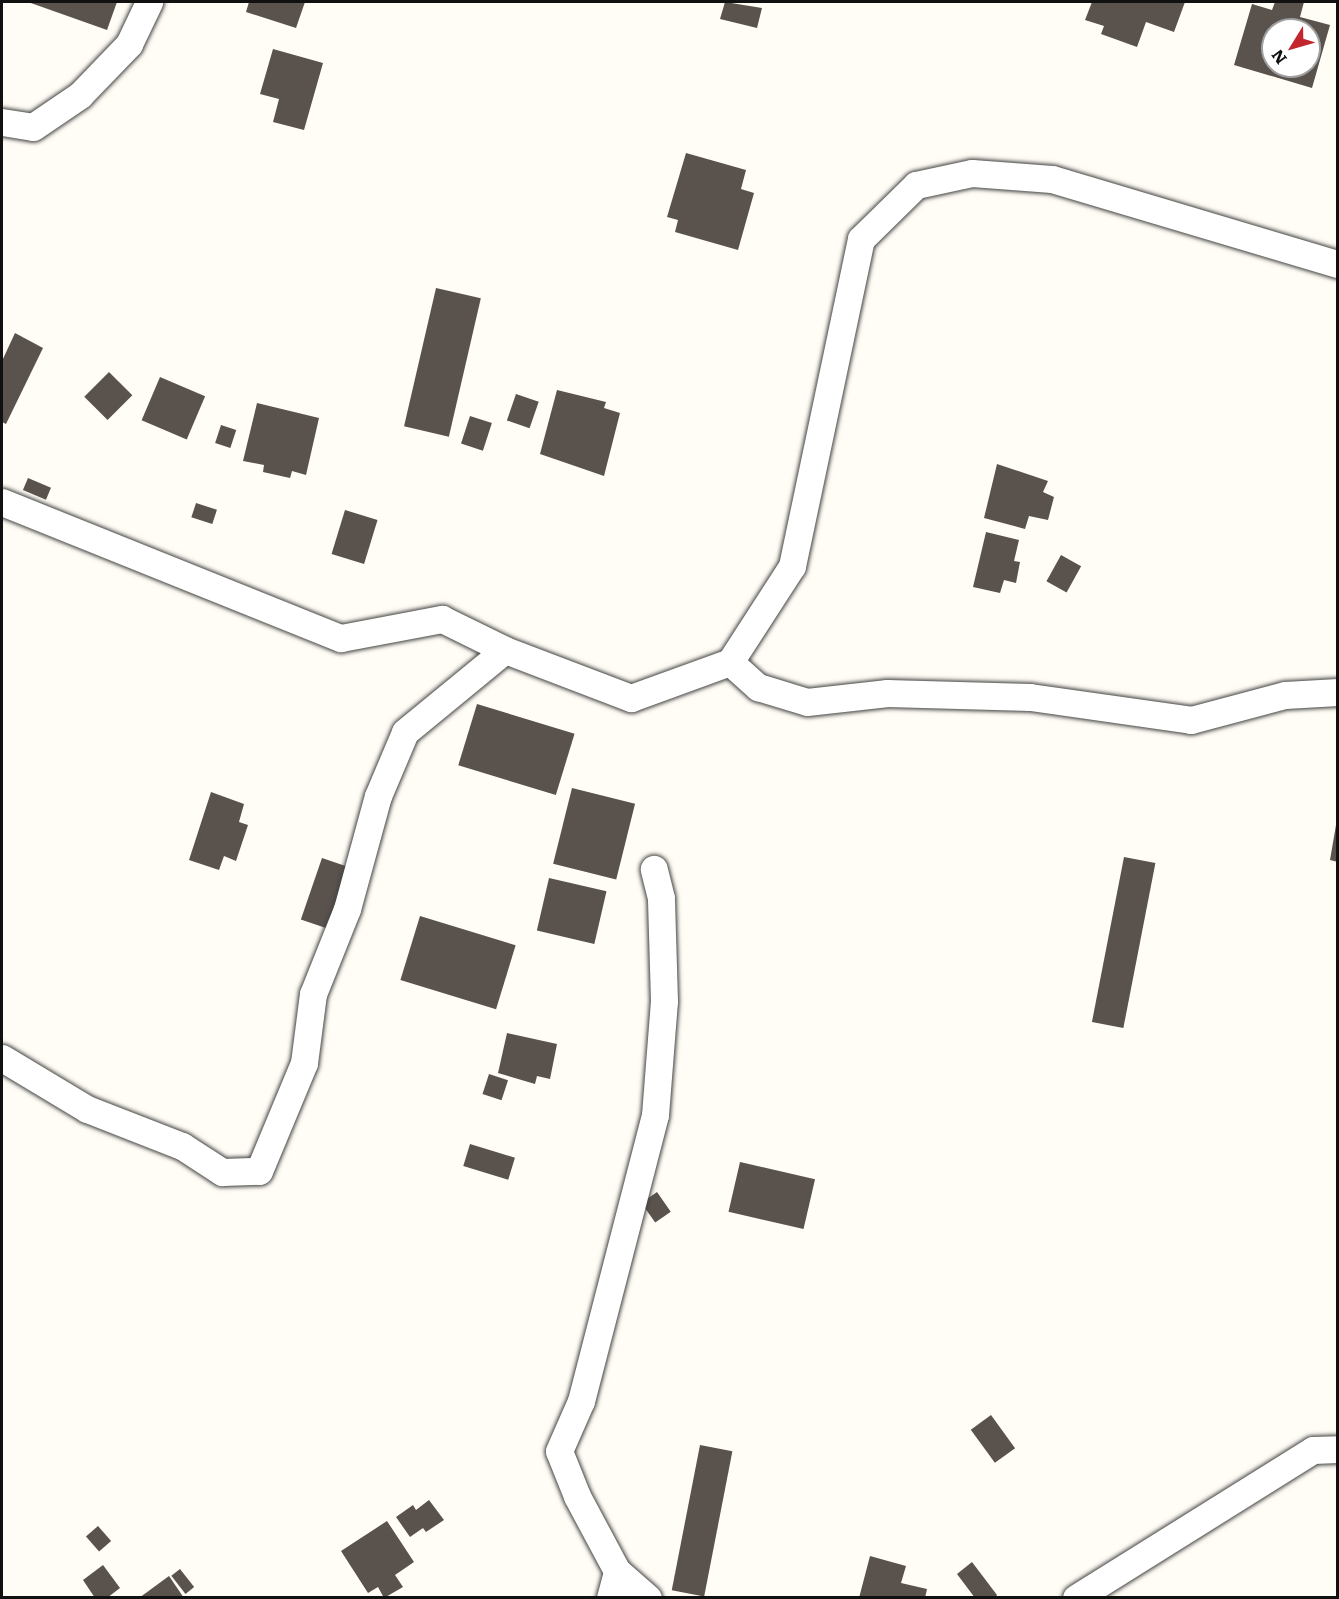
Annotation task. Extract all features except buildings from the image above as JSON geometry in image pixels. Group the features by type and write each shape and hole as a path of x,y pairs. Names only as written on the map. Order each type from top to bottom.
{"street":[{"path":"2,122 33,127 80,95 129,44 149,2"},
{"path":"2,502 341,638 442,619 505,650 631,698 730,662 792,566 861,239 916,185 972,173 1052,179 1338,264"},
{"path":"2,1058 87,1109 182,1146 222,1172 259,1171 304,1063 313,994 347,909 378,796 405,732 505,650"},
{"path":"730,662 758,687 807,702 887,693 1030,697 1191,720 1285,695 1338,692"},
{"path":"648,1598 618,1571 592,1528 559,1451 581,1401 655,1115 664,1001 662,898 654,869"},
{"path":"1076,1598 1313,1450 1338,1449"},
{"path":"610,1598 618,1571"}]}
